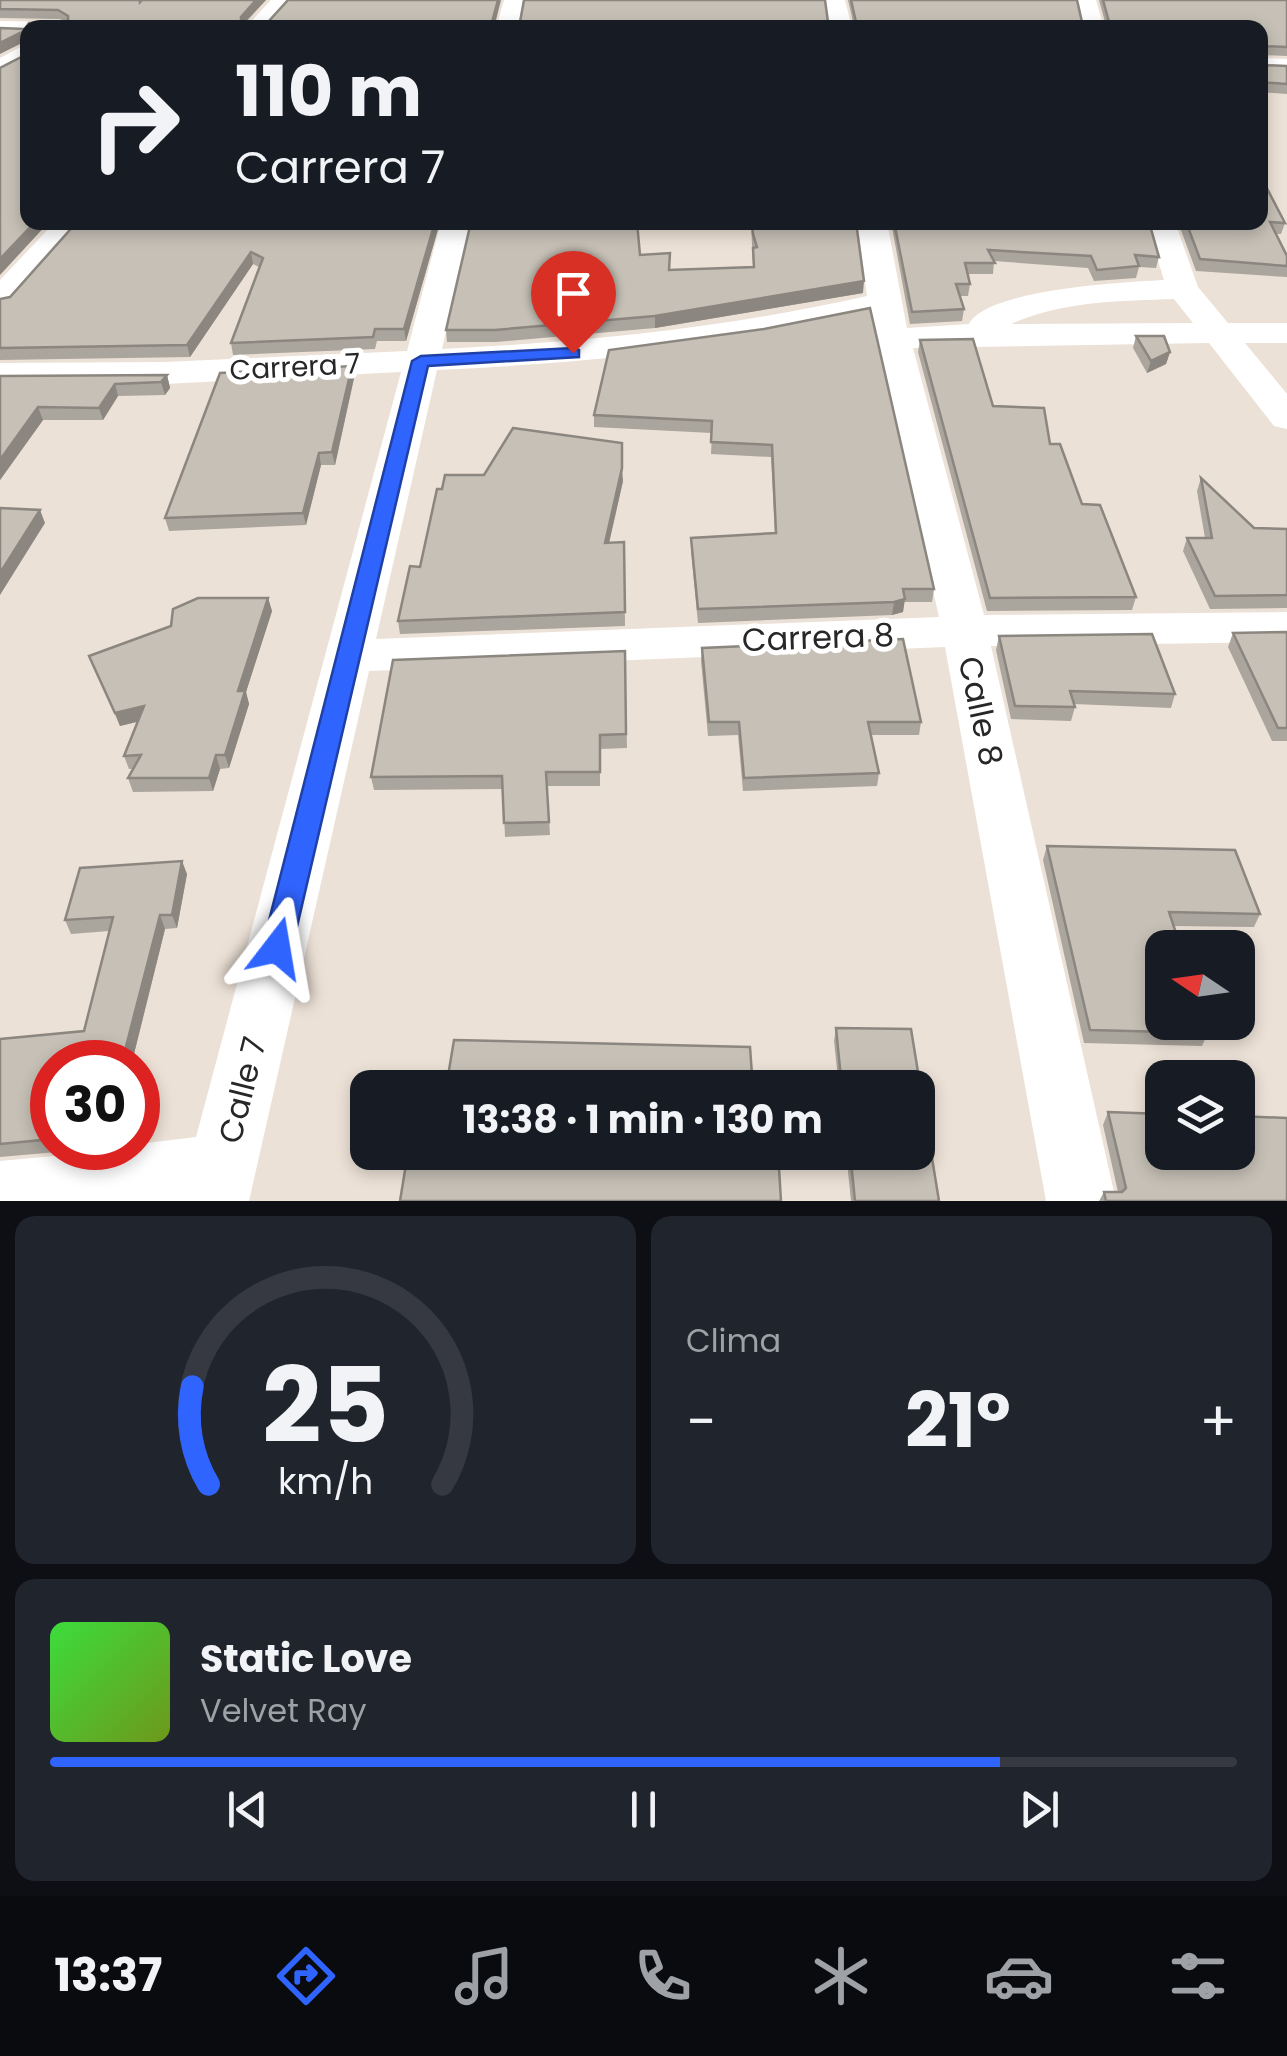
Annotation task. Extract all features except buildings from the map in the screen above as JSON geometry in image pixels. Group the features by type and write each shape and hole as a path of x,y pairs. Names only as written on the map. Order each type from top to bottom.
{"street":[{"path":"263,20 282,0"},
{"path":"0,299 65,230"},
{"name":"Calle 7","path":"218,1184 454,230"},
{"name":"Calle 8","path":"873,230 890,320 965,631 1081,1201"},
{"path":"1163,230 1183,289 1287,418"},
{"name":"Carrera 7","path":"964,334 1013,309 1070,294 1183,289"},
{"name":"Carrera 7","path":"0,374 165,373 573,353 890,320 964,334 1287,333"},
{"name":"Carrera 8","path":"350,656 965,631 1287,627"},
{"path":"0,1196 218,1184"}],"route":[{"path":"277,948 421,361 573,353"}]}
